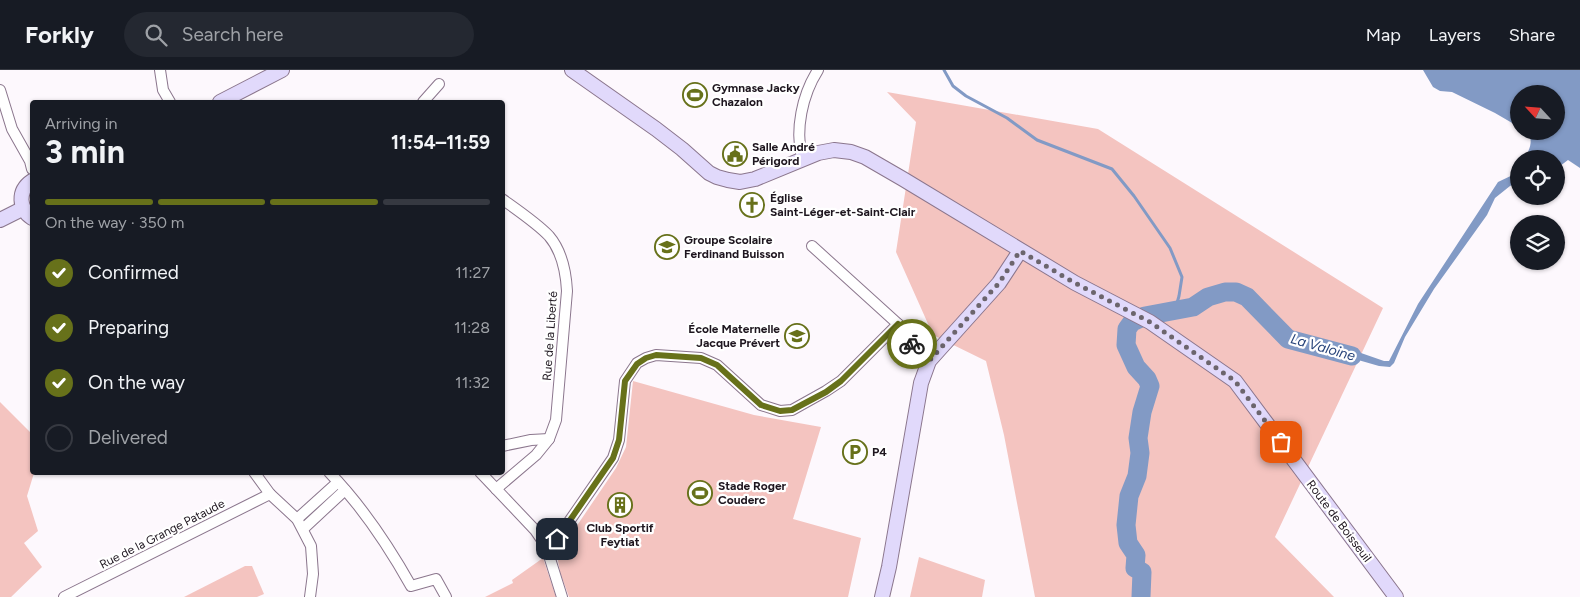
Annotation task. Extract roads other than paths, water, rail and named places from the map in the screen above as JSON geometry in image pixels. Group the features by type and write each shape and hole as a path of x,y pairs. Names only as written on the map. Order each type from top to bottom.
{"main road":[{"path":"224,100 282,70"},
{"name":"Route de Boisseuil","path":"572,70 660,132 709,173 740,182 755,179 818,153 834,150 851,152 865,157 1075,283 1150,322 1235,381 1396,597"},
{"path":"0,220 27,214 22,194 24,188 30,183"},
{"path":"882,597 889,567 921,383 929,361 999,283 1020,251"}],"street":[{"path":"160,70 163,90 169,100"},
{"path":"802,158 799,139 805,97 818,70"},
{"path":"428,100 439,84"},
{"path":"0,90 12,129 30,161"},
{"name":"Rue de la Liberté","path":"505,200 549,236 563,264 566,277 556,420 549,439"},
{"path":"812,246 898,324 917,352 929,361"},
{"path":"546,546 551,545 557,539 613,458 619,440 625,381 632,369 642,361 656,355 701,358 717,365 761,405 780,411 792,410 826,392 841,381 898,324"},
{"path":"505,445 531,440 549,439"},
{"path":"496,489 536,455 549,439"},
{"path":"256,475 270,494 297,519 311,546 313,574 310,597"},
{"path":"332,475 391,549 411,586 436,579 446,597"},
{"path":"483,475 535,530 546,546 562,597"},
{"path":"297,519 341,486"},
{"path":"303,528 341,486"},
{"name":"Rue de la Grange Pataude","path":"64,597 270,494"}],"water":[{"path":"1423,70 1580,70 1580,168 1568,160 1565,162 1565,150 1528,150 1531,140 1565,140 1565,85 1510,85 1510,122 1452,92 1440,91 1433,87"},
{"path":"1510,176 1510,186 1495,198 1487,215 1434,289 1405,337 1394,363 1390,367 1379,366 1320,349 1306,347 1294,349 1283,345 1273,330 1250,309 1240,296 1222,297 1199,303 1208,297 1225,292 1236,292 1247,297 1288,339 1334,351 1338,345 1389,361 1418,304 1498,182"},
{"path":"1199,303 1185,313 1159,318 1138,308 1153,314 1193,307"},
{"path":"1128,320 1132,322 1132,328 1127,329 1126,343 1128,351 1150,386 1142,412 1138,438 1140,453 1137,476 1129,496 1126,525 1127,540 1136,555 1142,572 1141,597 1136,597 1139,574 1135,568 1133,558 1123,542 1123,519 1127,495 1136,466 1133,441 1135,423 1133,413 1143,399 1147,389 1126,354 1121,340"}],"waterway":[{"path":"944,70 953,86 966,96 1007,118 1037,140 1112,169 1134,196 1170,248 1182,277 1175,310"},
{"name":"La Valoine","path":"1141,597 1142,572 1135,568 1136,555 1128,543 1126,525 1129,496 1137,476 1140,453 1138,438 1142,412 1150,386 1147,379 1136,367 1126,345 1127,329 1132,322 1145,316 1193,307 1208,297 1225,292 1236,292 1247,297 1288,339 1352,356"}],"place":[{"name":"Gymnase Jacky Chazalon","path":"695,95"},
{"name":"Salle André Périgord","path":"735,154"},
{"name":"Église Saint-Léger-et-Saint-Clair","path":"752,205"},
{"name":"Groupe Scolaire Ferdinand Buisson","path":"667,247"},
{"name":"École Maternelle Jacque Prévert","path":"797,336"},
{"name":"P4","path":"855,452"},
{"name":"Stade Roger Couderc","path":"700,493"},
{"name":"Club Sportif Feytiat","path":"620,505"}]}
